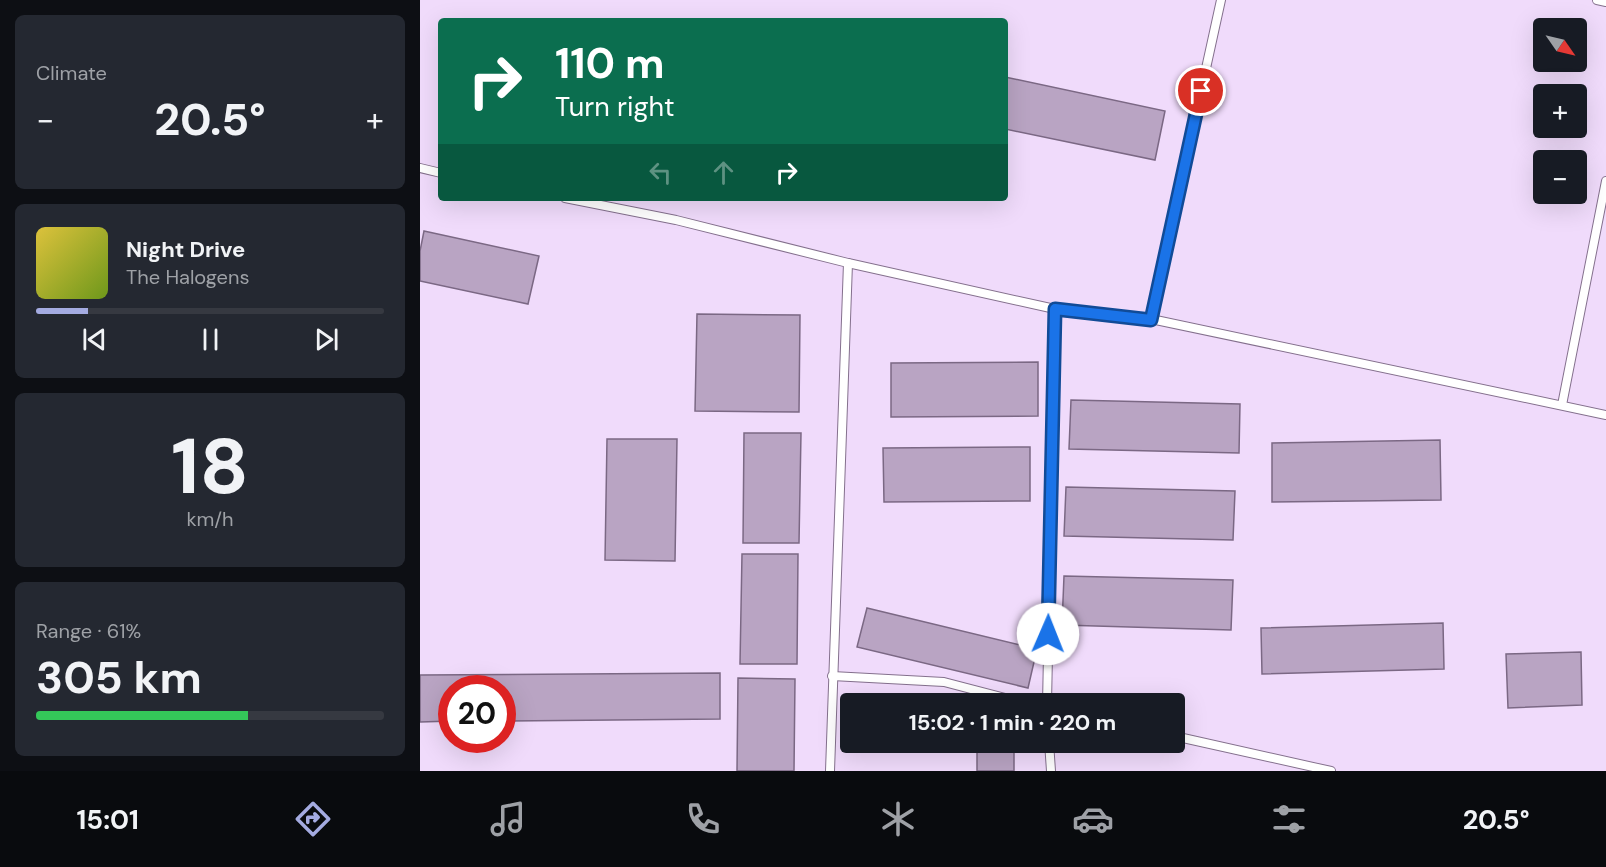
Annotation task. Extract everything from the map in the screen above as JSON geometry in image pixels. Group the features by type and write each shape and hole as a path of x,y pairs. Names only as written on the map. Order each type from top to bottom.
{"lane":[{"path":"1151,320 1221,0"},
{"path":"1597,0 1606,2"},
{"path":"420,168 438,172"},
{"path":"1563,405 1606,181"},
{"path":"580,201 676,220 848,263 1055,309 1151,320 1606,415"},
{"path":"830,771 848,263"},
{"path":"1047,693 1055,309"},
{"path":"832,676 944,682 986,693"},
{"path":"1185,738 1331,771"},
{"path":"1050,753 1051,771"}],"building":[{"path":"1008,78 1165,111 1155,160 1008,130"},
{"path":"424,231 539,256 528,304 420,281 420,251"},
{"path":"697,314 800,315 799,412 695,411"},
{"path":"1038,362 1038,416 891,417 891,363"},
{"path":"1071,400 1240,404 1239,453 1069,449"},
{"path":"744,433 801,433 799,543 743,543"},
{"path":"607,439 677,439 675,561 605,560"},
{"path":"1440,440 1441,500 1272,502 1272,443"},
{"path":"1030,447 1030,501 884,502 883,448"},
{"path":"1066,487 1235,491 1233,540 1064,536"},
{"path":"742,554 798,554 797,664 740,664"},
{"path":"1064,576 1233,580 1231,630 1062,625"},
{"path":"867,608 1037,649 1028,688 857,647"},
{"path":"1443,623 1444,669 1262,674 1261,628"},
{"path":"1581,652 1582,705 1508,708 1506,654"},
{"path":"720,673 720,719 516,721 516,675 438,675 438,721 420,722 420,675"},
{"path":"738,678 795,679 794,771 737,771"},
{"path":"977,753 1014,753 1014,771 977,771"}],"route":[{"path":"1048,634 1055,309 1151,320 1201,91"}]}
